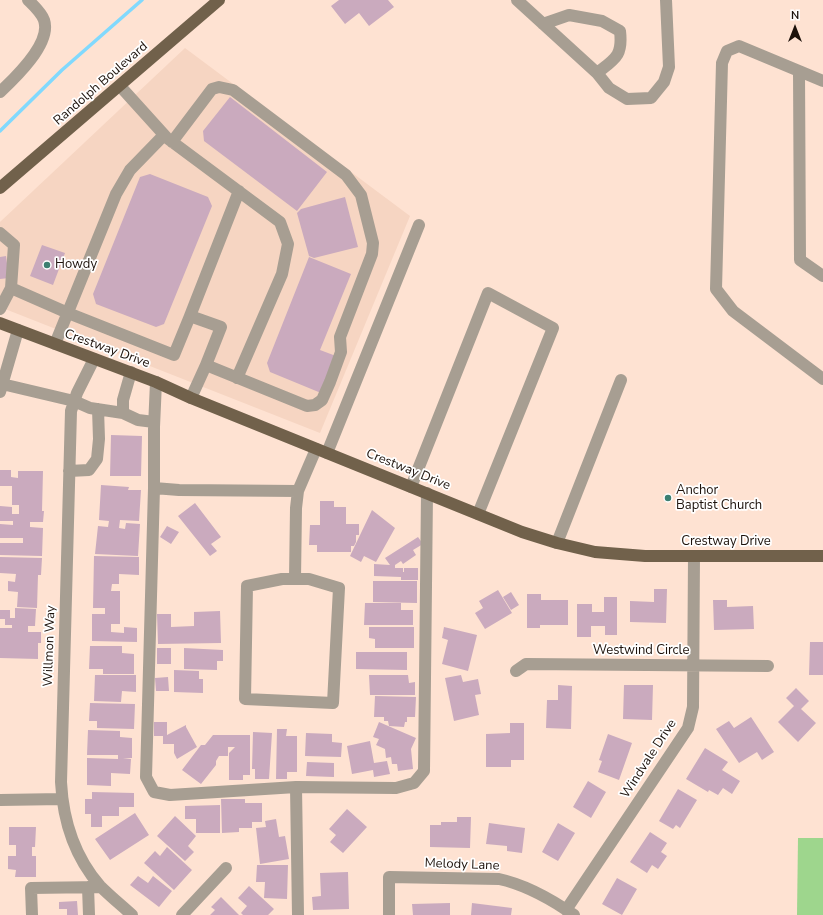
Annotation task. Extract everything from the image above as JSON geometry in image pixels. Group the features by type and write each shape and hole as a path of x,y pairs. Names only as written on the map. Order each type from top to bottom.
{"main road":[{"name":"Randolph Boulevard","path":"0,188 219,0"},
{"name":"Crestway Drive","path":"0,323 156,382 190,398 522,532 557,543 595,552 645,556 823,556"}],"street":[{"path":"0,92 13,81 30,61 45,29 44,20 39,10 28,0"},
{"path":"517,0 597,74 609,88 626,99 651,98 664,82 669,67 666,0"},
{"path":"543,24 569,15 602,21 620,31 621,42 617,58 597,74"},
{"path":"823,81 739,46 727,51 722,63 716,289 733,311 823,379"},
{"path":"799,71 800,260 823,276"},
{"path":"120,86 168,138 280,222 288,244 282,274 237,378"},
{"path":"55,344 116,194 130,170 168,138 212,90 219,87 233,90 346,175 361,195 373,243 372,254 340,337 341,352 322,400 315,405 307,406 206,365"},
{"path":"11,288 68,313 174,355 239,191"},
{"path":"295,579 296,508 298,491 322,451 419,226"},
{"path":"0,233 14,245 11,288 0,308"},
{"path":"411,486 488,293 553,328 478,514"},
{"path":"190,316 221,326 206,365 190,398"},
{"path":"18,330 1,388 74,401 90,408 123,414 138,420 154,422"},
{"name":"Willmon Way","path":"94,359 77,393 71,411 61,782 62,799 67,824 74,844 89,872 101,887 127,913"},
{"path":"123,414 123,400 131,372"},
{"path":"557,543 621,380"},
{"path":"156,382 146,777 154,792 170,795 296,787 396,788 414,783 424,771 427,493"},
{"path":"69,471 89,470 97,459 99,439 98,409"},
{"path":"154,488 179,490 298,491"},
{"name":"Windvale Drive","path":"570,912 688,728 693,707 694,556"},
{"path":"282,579 295,579 309,579 339,588 333,703 245,699 247,586 282,579"},
{"name":"Westwind Circle","path":"516,671 526,664 768,666"},
{"path":"296,787 298,915"},
{"path":"0,800 62,799"},
{"path":"182,915 226,868"},
{"name":"Melody Lane","path":"389,915 389,877 499,879 548,897 570,912"},
{"path":"88,887 89,915"},
{"path":"32,915 32,888 101,887"}],"shaded area":[{"path":"185,48 410,216 320,433 0,307 0,222"}],"green space":[{"path":"798,838 823,838 823,915 797,915"}],"building":[{"path":"339,0 388,0 394,7 369,26 359,13 345,24 331,6"},
{"path":"230,97 327,172 297,211 204,141 203,131"},
{"path":"150,174 208,197 212,206 164,324 156,327 96,304 93,294 140,177"},
{"path":"345,197 358,247 314,258 309,256 297,213 301,209"},
{"name":"Howdy","path":"42,245 65,253 53,285 30,276"},
{"path":"6,256 9,278 0,279 0,257"},
{"path":"309,257 351,274 320,350 336,356 321,393 270,372 267,363"},
{"path":"111,435 142,436 141,476 110,476"},
{"path":"0,470 11,470 11,477 18,478 18,471 43,471 43,522 30,522 30,527 43,528 42,556 0,555 0,543 23,543 23,538 0,538 0,524 13,525 13,521 0,521 0,506 12,507 12,514 19,514 19,505 12,505 12,486 0,486"},
{"path":"101,485 129,487 128,490 141,490 139,521 120,520 119,528 125,529 126,523 140,524 138,556 95,554 98,526 108,527 109,521 99,520"},
{"path":"320,501 334,501 334,507 346,507 346,524 359,524 359,535 356,535 356,542 354,546 351,546 351,552 317,552 317,545 309,545 310,525 320,525"},
{"path":"195,503 221,537 211,544 217,551 210,556 178,516"},
{"path":"372,510 395,528 376,562 364,556 361,562 350,556"},
{"path":"167,526 179,532 171,544 160,537"},
{"path":"418,537 423,544 413,550 416,555 403,564 401,561 395,565 395,568 403,568 404,572 404,568 418,568 418,580 401,580 401,577 374,576 374,564 390,565 385,558"},
{"path":"94,556 139,557 139,575 119,574 119,584 112,584 111,591 120,591 120,624 111,624 111,632 124,633 124,627 137,628 137,642 92,641 92,614 105,614 105,608 93,608"},
{"path":"0,557 42,558 41,575 38,575 37,608 17,607 18,592 8,591 8,581 15,582 16,574 0,573"},
{"path":"373,581 417,581 417,603 373,602"},
{"path":"654,589 667,589 666,623 630,622 630,601 654,602"},
{"path":"498,590 512,613 485,629 475,613 483,608 479,601"},
{"path":"511,592 519,605 511,610 503,597"},
{"path":"527,594 541,594 541,600 568,600 568,625 540,625 540,628 527,628"},
{"path":"604,597 617,597 617,635 605,635 605,626 591,626 591,637 577,637 577,604 592,604 592,612 604,612"},
{"path":"713,600 727,600 727,607 753,606 754,629 714,630"},
{"path":"365,603 401,603 401,610 413,610 413,625 364,625"},
{"path":"15,608 36,609 35,626 28,626 28,632 41,632 41,643 38,643 38,659 0,658 0,628 12,628 12,625 5,625 5,619 0,619 0,610 10,610 10,618 15,618"},
{"path":"220,611 221,643 158,644 157,614 171,614 171,627 194,626 194,612"},
{"path":"369,627 414,627 414,648 375,648 375,639 369,638"},
{"path":"444,627 477,635 468,671 442,664 448,640 442,638"},
{"path":"810,642 823,642 823,675 809,675"},
{"path":"90,646 122,646 122,653 134,654 134,674 103,674 103,669 89,669"},
{"path":"157,648 171,648 171,664 157,664"},
{"path":"184,648 223,650 223,661 217,661 217,670 184,669"},
{"path":"356,652 407,652 407,670 356,669"},
{"path":"174,670 199,671 199,679 203,679 203,693 174,692"},
{"path":"95,675 136,675 136,692 122,691 121,702 94,701"},
{"path":"369,675 408,675 409,683 415,682 415,695 370,695"},
{"path":"461,675 463,682 478,679 481,694 475,695 479,715 454,721 445,678"},
{"path":"168,677 169,691 156,691 155,678"},
{"path":"558,685 572,686 571,729 546,728 547,700 558,700"},
{"path":"624,685 653,685 652,720 623,719"},
{"path":"796,688 809,701 801,709 816,723 798,742 778,722 794,706 786,698"},
{"path":"375,696 416,697 415,717 407,717 407,722 405,722 404,727 389,726 388,721 384,721 384,717 374,717"},
{"path":"90,703 135,704 134,729 97,728 97,721 89,721"},
{"path":"751,717 774,752 762,760 757,752 739,763 716,729 729,721 734,728"},
{"path":"154,722 167,722 167,735 186,725 197,747 177,759 174,753 174,744 163,744 163,736 154,736"},
{"path":"379,722 416,738 411,749 413,769 398,771 397,764 392,764 391,757 386,758 385,749 376,745 379,739 373,737"},
{"path":"510,723 524,723 524,760 511,760 511,767 486,767 486,734 510,733"},
{"path":"277,729 287,729 286,736 297,736 297,772 287,772 287,779 276,779"},
{"path":"88,730 120,731 120,737 132,738 132,758 123,758 131,759 130,774 111,773 111,786 87,785 87,758 118,759 118,755 87,755"},
{"path":"253,732 272,733 269,779 255,779 255,769 252,769"},
{"path":"306,733 332,734 332,742 342,743 341,757 305,756"},
{"path":"608,734 632,743 619,780 598,772 602,761 599,760"},
{"path":"213,735 250,735 250,775 243,775 243,780 229,780 229,753 235,747 228,747 228,756 219,756 216,761 216,765 201,784 182,770 201,745 205,745"},
{"path":"370,741 374,763 387,761 390,774 374,777 373,770 352,774 347,746"},
{"path":"705,748 728,762 722,770 740,781 732,794 723,788 718,795 709,790 708,792 686,779"},
{"path":"307,762 334,763 334,777 306,776"},
{"path":"588,781 606,792 591,818 573,807"},
{"path":"678,789 697,800 680,828 676,825 673,829 659,821"},
{"path":"92,792 134,793 134,807 119,807 119,816 102,816 102,827 91,827 91,814 85,814 85,799 92,799"},
{"path":"221,799 245,799 245,803 262,803 262,822 252,822 252,828 239,828 239,832 222,833"},
{"path":"220,805 220,833 196,833 196,819 185,819 185,806"},
{"path":"347,809 367,827 343,853 330,842 336,835 329,829"},
{"path":"135,813 149,835 110,860 95,839"},
{"path":"175,816 196,836 188,846 194,852 185,861 157,836"},
{"path":"457,817 471,817 470,848 430,847 430,825 441,825 441,822 457,822"},
{"path":"276,819 279,837 285,836 289,859 260,864 256,828 266,827 265,821"},
{"path":"489,823 525,828 522,853 507,851 507,846 486,844"},
{"path":"558,823 575,833 558,861 542,852"},
{"path":"9,827 36,827 35,847 32,847 32,856 36,856 36,877 15,877 16,870 8,869 8,856 16,856 16,845 9,845"},
{"path":"650,832 667,843 661,852 667,856 658,869 652,865 647,873 630,862"},
{"path":"167,847 192,870 174,890 144,863 155,851 160,856"},
{"path":"257,865 288,865 287,899 264,898 265,882 256,882"},
{"path":"348,872 349,909 313,910 312,897 321,896 320,873"},
{"path":"138,876 148,883 153,876 172,891 159,907 130,885"},
{"path":"617,878 637,889 622,915 602,904"},
{"path":"249,886 274,909 268,915 243,915 241,913 247,906 238,898"},
{"path":"221,897 239,915 210,915 215,910 211,907"},
{"path":"77,901 78,915 67,915 67,909 59,909 59,902"},
{"path":"450,903 450,915 413,915 412,904"},
{"path":"472,903 512,908 511,915 471,915"}],"waterway":[{"path":"0,131 62,70 142,0"}],"place":[{"name":"Howdy","path":"47,265"},
{"name":"Anchor Baptist Church","path":"668,498"}]}
